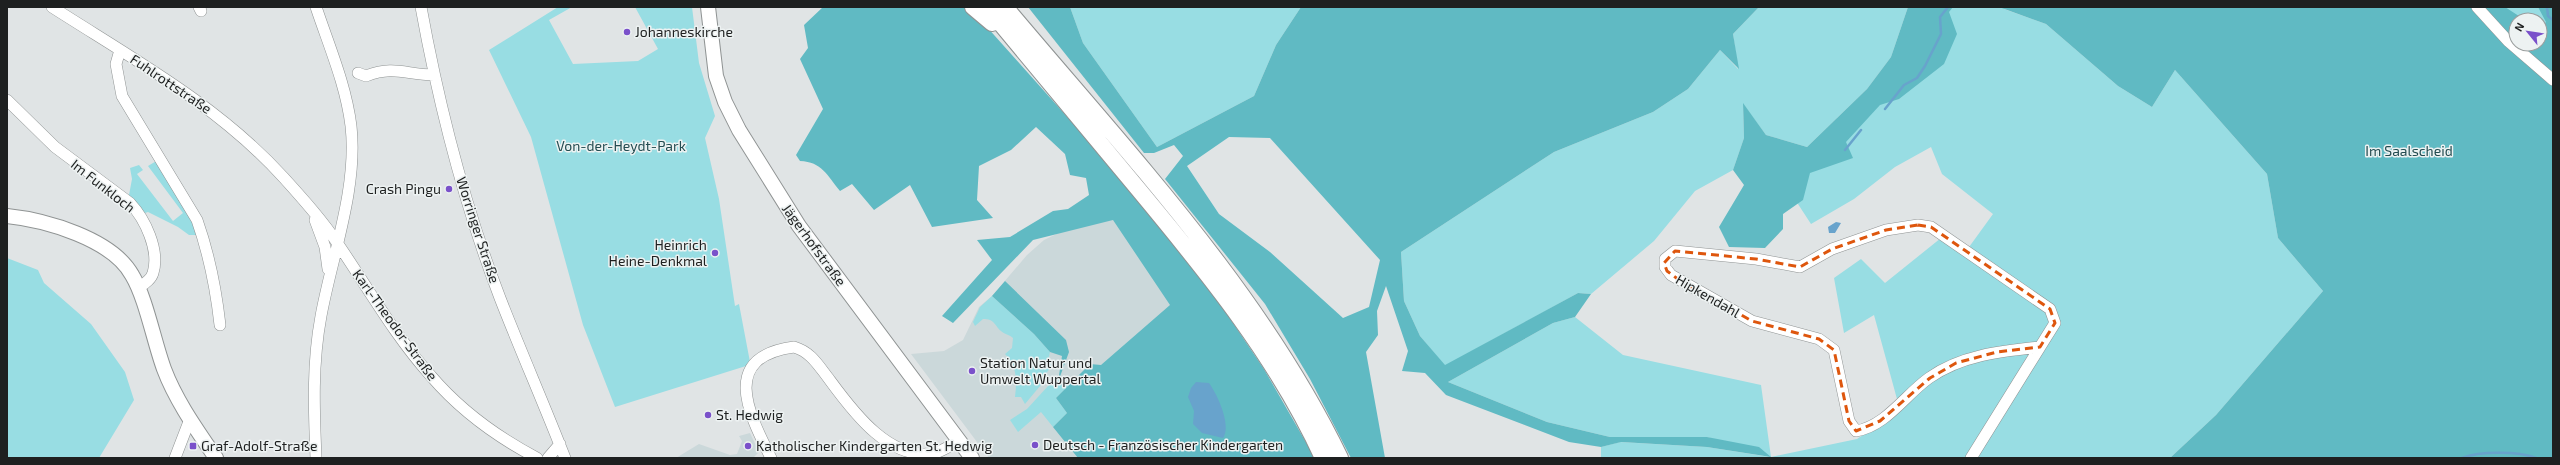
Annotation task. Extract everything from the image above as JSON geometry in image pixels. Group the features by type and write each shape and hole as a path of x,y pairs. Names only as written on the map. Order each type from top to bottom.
{"highway":[{"path":"973,7 1015,30"},
{"path":"986,7 1015,30 1228,278 1283,355 1313,404 1340,458"},
{"path":"1005,7 1015,30 1217,286 1271,364 1299,411 1323,458"},
{"path":"1010,7 1015,30"}],"main road":[{"name":"Jägerhofstraße","path":"708,7 716,76 725,102 736,125 799,226 972,458"},
{"path":"7,216 47,225 101,244 123,263 132,275 138,288 164,370 190,419 216,458"}],"street":[{"name":"Fuhlrottstraße","path":"52,7 194,97 252,145 312,211 337,242"},
{"path":"316,7 346,96 351,127 351,159 343,216 315,353 313,397 316,458"},
{"name":"Worringer Straße","path":"422,7 434,75 451,148 500,297 565,458"},
{"path":"2478,7 2508,41 2553,80"},
{"path":"120,50 116,64 122,96 197,220 203,237 216,288 220,325"},
{"path":"358,73 366,76 383,70 392,70 415,75 434,75"},
{"name":"Im Funkloch","path":"7,100 55,148 130,203 140,214 146,226 154,264 153,274 148,282 138,288"},
{"name":"Fuhlrottstraße","path":"312,211 325,247 329,280"},
{"path":"322,223 329,224 343,216"},
{"name":"Hipkendahl","path":"1971,458 2055,323 2050,309 1931,227 1918,225 1886,230 1832,249 1800,267 1756,258 1675,251 1667,256 1664,263 1667,271 1679,280 1752,321 1819,339 1834,350 1848,421 1856,431 1866,429 1880,421 1930,378 1956,363 1997,352 2040,347"},
{"name":"Karl-Theodor-Straße","path":"337,242 430,376 482,425 537,458"},
{"path":"329,280 340,267 354,268"},
{"path":"771,458 751,413 746,394 746,380 747,374 762,358 781,348 794,347 812,356 862,424 890,446 922,454 937,453 959,441"},
{"path":"175,458 190,419"},
{"path":"548,458 560,444"}],"highlighted area":[{"path":"1918,225 1931,227 2050,309 2055,323 2040,347 1997,352 1956,363 1930,378 1880,421 1856,431 1849,421 1834,350 1819,339 1752,321 1679,280 1667,271 1664,263 1675,251 1756,259 1800,267 1832,249 1886,230"}],"shaded area":[{"path":"1123,202 1301,458 989,458 911,354 944,351 963,340 979,307 992,296 1027,255 1044,240"},
{"path":"1836,222 1841,223 1835,233 1829,233 1828,227"},
{"path":"1196,382 1209,383 1216,394 1225,418 1226,425 1223,438 1202,433 1193,424 1194,411 1188,397 1191,388"},
{"name":"Katholischer Kindergarten St. Hedwig","path":"750,433 759,452 753,458 676,458 699,444 730,455 737,454 742,441 739,436"}],"green space":[{"name":"Von-der-Heydt-Park","path":"558,7 572,7 549,20 573,64 638,61 658,49 635,7 692,7 699,63 715,116 705,138 719,199 735,306 739,304 750,362 746,366 615,407 583,325 531,137 489,50"},
{"path":"823,7 969,7 1128,185 1196,268 1264,369 1315,458 1078,458 1053,427 1067,413 1056,398 1090,364 1101,365 1170,305 1113,220 1033,240 953,323 942,316 992,260 977,240 1010,237 1053,211 1068,209 1089,195 1086,178 1070,175 1065,154 1036,127 1011,150 979,166 977,200 993,218 932,227 910,185 874,210 852,184 840,191 823,170 814,164 800,161 796,155 823,109 800,59 808,48 804,25"},
{"path":"1028,7 1070,7 1083,43 1157,147 1254,96 1276,45 1301,7 1759,7 1733,34 1739,69 1720,50 1688,89 1653,112 1554,152 1401,252 1404,301 1420,336 1445,365 1578,293 1591,294 1575,317 1553,323 1448,382 1547,422 1610,437 1707,437 1759,447 1771,457 1707,447 1621,442 1601,447 1569,442 1446,395 1425,373 1402,371 1408,351 1386,286 1377,311 1378,335 1366,352 1385,458 1351,458 1310,379 1265,304 1165,179 1183,156 1174,145 1154,153 1144,153","holes":["1229,137 1270,138 1380,260 1369,307 1343,318 1270,252 1219,214 1187,166"]},
{"path":"1070,7 1301,7 1276,45 1254,96 1157,147 1083,43"},
{"path":"1759,7 1908,7 1891,57 1867,89 1807,147 1766,135 1743,104 1744,138 1733,170 1695,191 1654,241 1591,294 1578,293 1445,366 1420,336 1404,301 1401,252 1554,152 1653,112 1688,89 1720,50 1738,69 1733,34"},
{"path":"1908,7 1953,7 1949,12 1957,34 1944,64 1899,99 1880,105 1846,142 1853,158 1810,173 1803,200 1783,214 1783,229 1765,248 1729,247 1719,227 1744,185 1733,170 1744,138 1743,103 1766,135 1807,147 1867,89 1891,57"},
{"path":"1912,7 2004,7 2004,9 2046,24 2118,86 2152,107 2175,70 2267,174 2278,238 2323,291 2216,415 2170,458 1601,458 1601,447 1620,442 1707,447 1770,457 1707,437 1610,437 1547,422 1448,382 1553,323 1575,317 1623,355 1761,385 1771,457 1857,439 1900,410 1874,315 1844,333 1834,278 1861,259 1885,283 1941,238 1964,254 1993,214 1942,174 1931,147 1895,167 1854,199 1811,224 1796,201 1798,185 1881,82"},
{"name":"Im Saalscheid","path":"1999,7 2505,7 2513,12 2508,12 2508,52 2548,52 2548,12 2541,12 2538,7 2553,7 2553,458 2170,458 2216,415 2323,291 2278,238 2267,174 2175,70 2152,107 2118,86 2046,24"},
{"path":"2482,7 2553,7 2548,21 2548,12 2508,12 2508,17"},
{"path":"158,160 199,235 189,235 178,227 148,212 145,213 129,195 132,179 130,168 139,165 143,170 137,174 173,221 183,213 148,166"},
{"path":"7,258 38,270 44,283 91,324 125,372 134,400 99,458 7,458"},
{"path":"1005,281 1066,340 1069,352 1058,382 1062,356 1050,352 1034,334 992,296"},
{"path":"992,296 1034,334 1050,352 1048,361 1052,366 1043,377 1045,380 1025,404 1021,397 1015,397 1016,385 1014,368 1009,358 1005,354 1012,348 1013,338 1002,332 990,320 983,319 975,326 973,322 980,307"},
{"path":"1062,377 1070,384 1056,398 1067,413 1053,427 1041,412 1018,432 1010,420 1027,409 1048,386"}],"waterway":[{"path":"1885,109 1904,85 1917,78 1925,66 1941,34 1940,17 1948,7"},
{"path":"2547,7 2548,16 2553,20"},
{"path":"1845,150 1861,130"},
{"path":"2462,458 2488,453 2520,454 2536,458"}],"place":[{"name":"Johanneskirche","path":"627,32"},
{"name":"Crash Pingu","path":"449,189"},
{"name":"Heinrich Heine-Denkmal","path":"715,253"},
{"name":"Station Natur und Umwelt Wuppertal","path":"972,371"},
{"name":"St. Hedwig","path":"708,415"},
{"name":"Deutsch - Französischer Kindergarten","path":"1035,445"},
{"name":"Graf-Adolf-Straße","path":"193,446"},
{"name":"Katholischer Kindergarten St. Hedwig","path":"748,446"}]}
